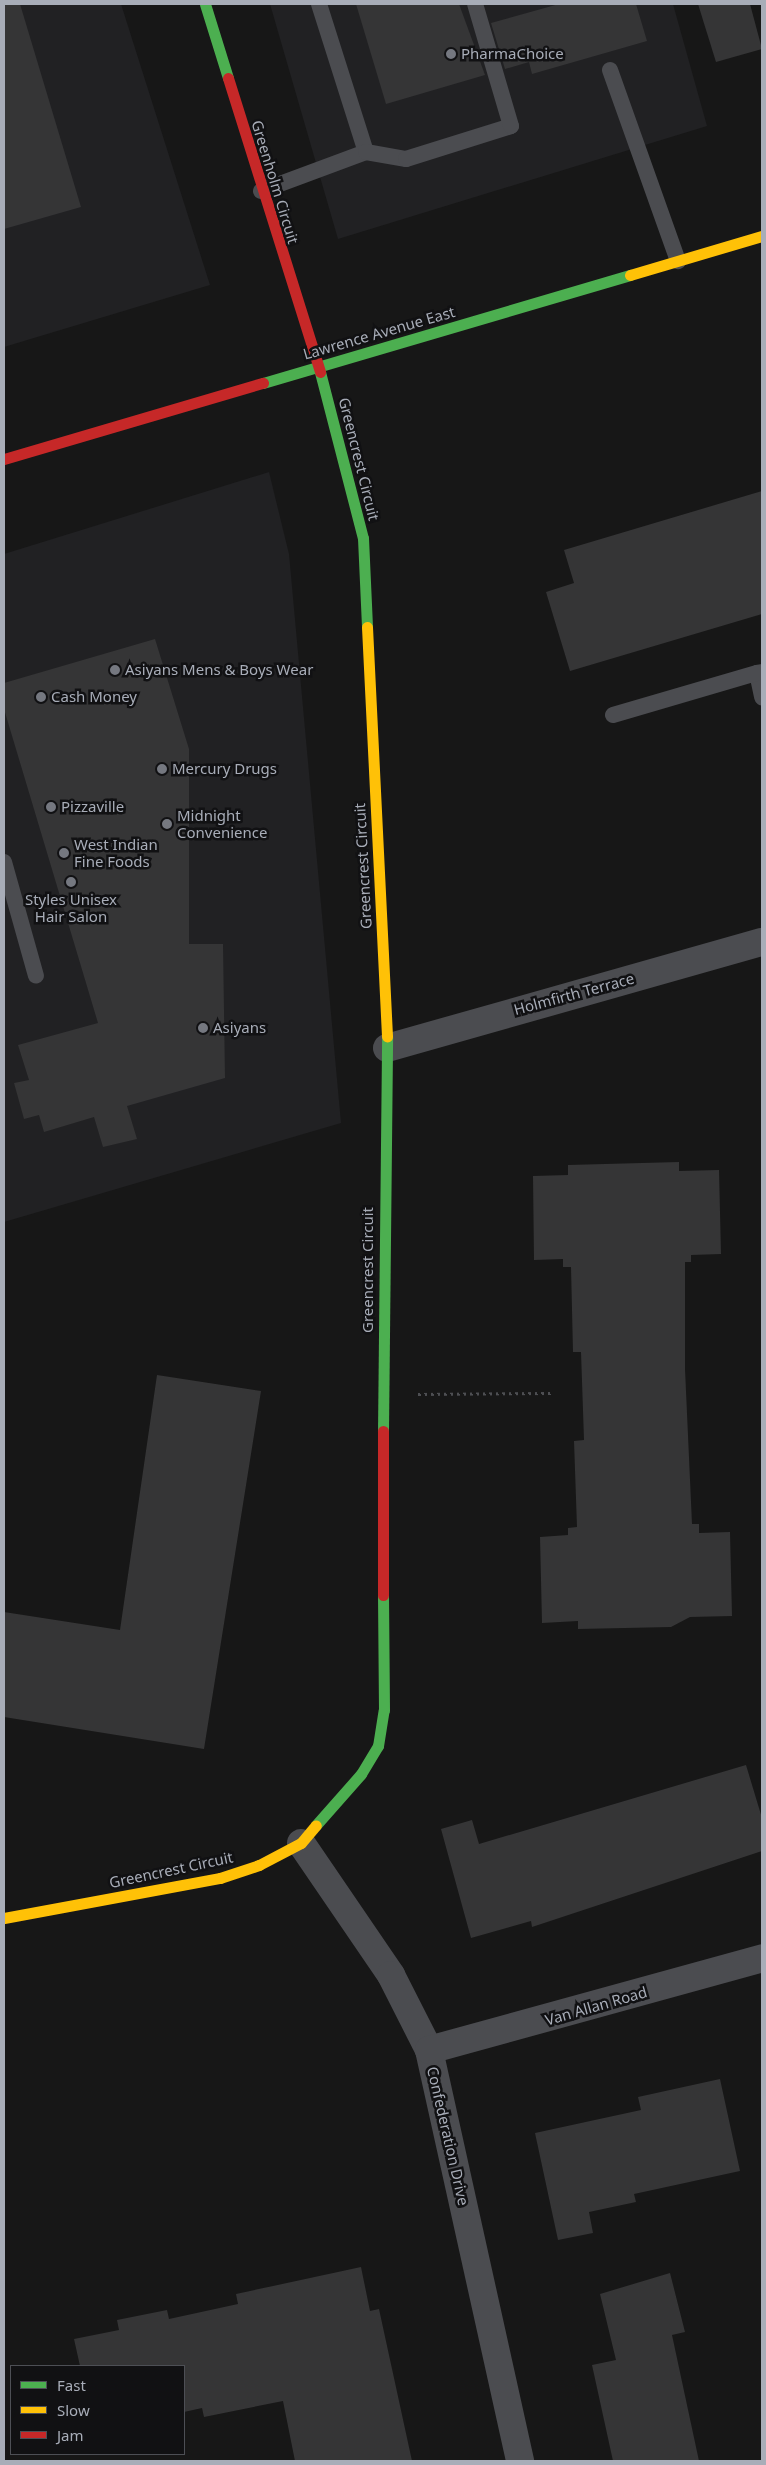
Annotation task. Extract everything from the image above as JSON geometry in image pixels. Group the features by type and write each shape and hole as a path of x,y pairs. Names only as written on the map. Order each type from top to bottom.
{"street":[{"name":"Greenholm Circuit","path":"205,4 261,191 319,367"},
{"name":"Lawrence Avenue East","path":"4,459 762,236"},
{"name":"Greencrest Circuit","path":"4,1918 220,1878 259,1865 301,1843 361,1774 378,1746 384,1710 383,1394 387,1048 363,538 319,367"},
{"name":"Holmfirth Terrace","path":"387,1048 762,942"},
{"name":"Confederation Drive","path":"301,1843 390,1975 429,2050 520,2461"},
{"name":"Van Allan Road","path":"429,2050 762,1958"}],"lane":[{"path":"319,4 366,152"},
{"path":"261,191 366,152 406,159 511,126 475,4"},
{"path":"610,70 678,260"},
{"path":"613,715 759,673 762,697"},
{"path":"4,862 36,976"}],"path":[{"path":"383,1394 552,1393"}],"shaded area":[{"path":"4,4 121,4 210,285 4,347"},
{"path":"270,4 673,4 707,126 338,239"},
{"path":"269,472 289,554 341,1123 4,1222 4,554"}],"building":[{"path":"4,4 20,4 81,207 4,229"},
{"path":"356,4 459,4 485,75 386,104"},
{"path":"559,4 636,4 647,41 532,74 529,62 505,69 491,23"},
{"path":"698,4 750,4 762,49 716,62"},
{"path":"762,491 762,614 570,671 546,592 574,583 564,550"},
{"path":"155,639 189,749 189,944 223,944 225,1078 127,1106 137,1139 103,1147 94,1117 44,1132 39,1115 24,1119 14,1083 29,1080 18,1045 98,1023 4,709 4,683"},
{"path":"679,1162 679,1171 719,1170 721,1254 691,1255 691,1262 685,1262 685,1369 692,1524 699,1524 699,1533 730,1532 732,1616 690,1617 671,1627 578,1629 578,1621 542,1623 540,1537 568,1535 568,1528 577,1527 574,1441 584,1440 581,1352 573,1352 571,1267 563,1267 563,1259 534,1260 533,1176 568,1175 568,1165"},
{"path":"157,1375 261,1391 204,1749 4,1717 4,1612 120,1630"},
{"path":"746,1765 762,1818 762,1851 532,1927 531,1921 471,1938 441,1829 472,1820 479,1844"},
{"path":"720,2079 740,2171 634,2194 636,2202 589,2212 593,2233 558,2240 535,2133 641,2110 638,2097"},
{"path":"361,2267 370,2311 379,2309 412,2461 295,2461 283,2401 204,2417 202,2408 185,2412 185,2365 80,2365 74,2339 119,2330 117,2320 167,2310 169,2319 238,2304 236,2294"},
{"path":"670,2273 685,2332 672,2335 699,2461 613,2461 592,2365 616,2360 600,2294"}],"traffic: fast":[{"path":"205,4 228,78"},
{"path":"263,383 630,275"},
{"path":"320,372 363,538 367,627"},
{"path":"383,1431 387,1037"},
{"path":"316,1825 361,1774 378,1746 384,1710 383,1595"}],"traffic: slow":[{"path":"630,275 762,236"},
{"path":"367,627 387,1037"},
{"path":"4,1918 220,1878 259,1865 301,1843 316,1825"}],"traffic: jam":[{"path":"228,78 320,372"},
{"path":"4,459 263,383"},
{"path":"383,1431 383,1595"}],"place":[{"name":"PharmaChoice","path":"451,54"},
{"name":"Asiyans Mens & Boys Wear","path":"115,670"},
{"name":"Cash Money","path":"41,697"},
{"name":"Mercury Drugs","path":"162,769"},
{"name":"Pizzaville","path":"51,807"},
{"name":"Midnight Convenience","path":"167,824"},
{"name":"West Indian Fine Foods","path":"64,853"},
{"name":"Styles Unisex Hair Salon","path":"71,882"},
{"name":"Asiyans","path":"203,1028"}]}
